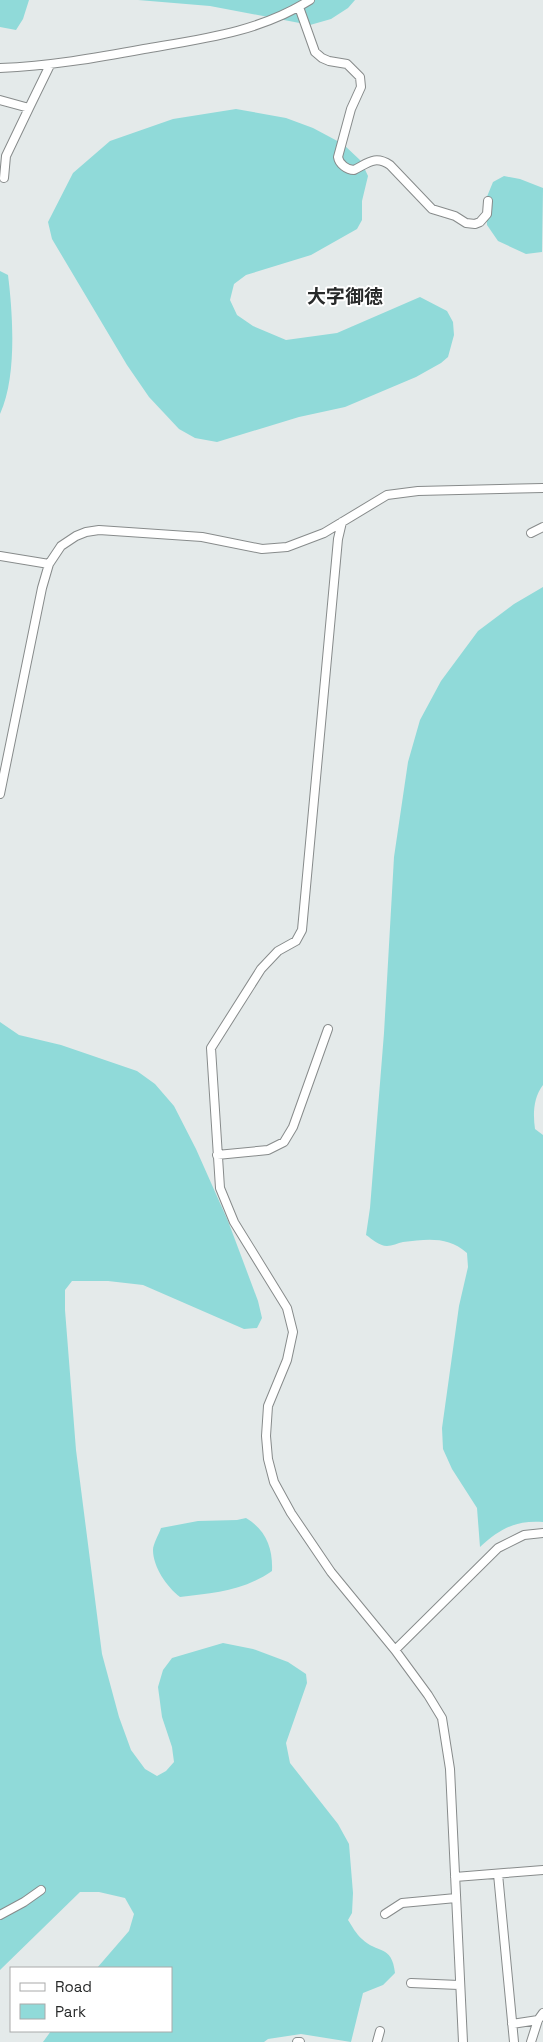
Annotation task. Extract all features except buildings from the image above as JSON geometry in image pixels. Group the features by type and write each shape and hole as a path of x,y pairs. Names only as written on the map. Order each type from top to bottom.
{"street":[{"path":"0,68 50,65 205,38 269,22 310,0"},
{"path":"299,7 315,52 329,61 347,64 360,77 361,86 350,109 338,157 341,163 350,170 354,170 374,160 385,161 432,209 455,216 470,224 475,224 483,218 488,208 488,201"},
{"path":"4,178 6,156 23,117 50,65"},
{"path":"0,100 29,108"},
{"path":"0,794 42,588 49,564 61,546 76,536 99,530 202,537 262,549 287,547 324,534 387,496 402,492 543,488"},
{"path":"342,522 338,539 302,930 296,941 278,951 261,969 211,1048 217,1155 220,1188 234,1222 287,1308 293,1332 287,1360 268,1406 266,1436 268,1459 274,1482 291,1513 331,1572 395,1650 428,1695 442,1718 450,1769 463,2042"},
{"path":"531,533 543,527"},
{"path":"0,556 49,564"},
{"path":"217,1155 268,1150 284,1142 293,1127 328,1029"},
{"path":"395,1650 498,1548 524,1535 543,1533"},
{"path":"455,1877 543,1870"},
{"path":"498,1874 514,2042"},
{"path":"0,1915 41,1890"},
{"path":"385,1914 402,1903 456,1898"},
{"path":"411,1983 459,1985"},
{"path":"531,2042 538,2020 543,2013"},
{"path":"512,2024 538,2020"},
{"path":"377,2042 380,2031"}],"green space":[{"path":"0,0 29,0 23,19 16,30 0,27"},
{"path":"138,0 355,0 348,8 331,19 310,25 210,6"},
{"path":"236,109 286,118 313,128 343,144 361,161 368,176 362,201 362,220 357,229 311,255 246,275 234,284 230,300 237,315 253,326 286,340 337,333 420,297 447,311 453,322 454,335 448,357 416,377 345,407 299,417 217,442 195,438 179,429 149,397 127,365 52,239 48,222 73,173 110,141 173,119"},
{"path":"504,176 520,179 543,188 542,252 526,254 498,241 487,225 486,199 493,182"},
{"path":"0,271 8,275 12,346 9,382 0,414"},
{"path":"543,587 543,1085 537,1095 534,1118 535,1129 543,1135 543,1522 516,1524 508,1527 494,1535 480,1547 477,1508 452,1469 443,1449 442,1428 459,1306 468,1267 467,1253 445,1241 420,1240 384,1246 366,1235 370,1208 384,1033 394,857 408,762 420,720 441,681 478,631 514,604"},
{"path":"0,1022 19,1035 61,1045 137,1071 155,1084 174,1106 196,1149 228,1221 258,1301 262,1318 257,1328 244,1329 143,1285 108,1281 72,1281 65,1290 76,1450 102,1654 119,1717 131,1750 145,1769 157,1776 166,1771 174,1762 172,1747 162,1717 158,1687 163,1670 172,1658 223,1643 253,1649 288,1662 306,1674 307,1683 286,1743 290,1763 338,1824 349,1844 353,1893 352,1913 348,1920 362,1939 373,1947 387,1953 391,1958 395,1973 383,1985 363,1993 351,2042 301,2034 268,2039 264,2042 43,2042 50,2032 172,2032 172,1967 98,1967 129,1931 134,1914 125,1898 99,1892 80,1892 0,1970"},
{"path":"246,1518 259,1528 267,1540 271,1555 272,1571 250,1583 228,1590 180,1597 175,1593 155,1563 153,1548 161,1528 198,1521"}],"district":[{"name":"大字御徳","path":"345,296"}]}
